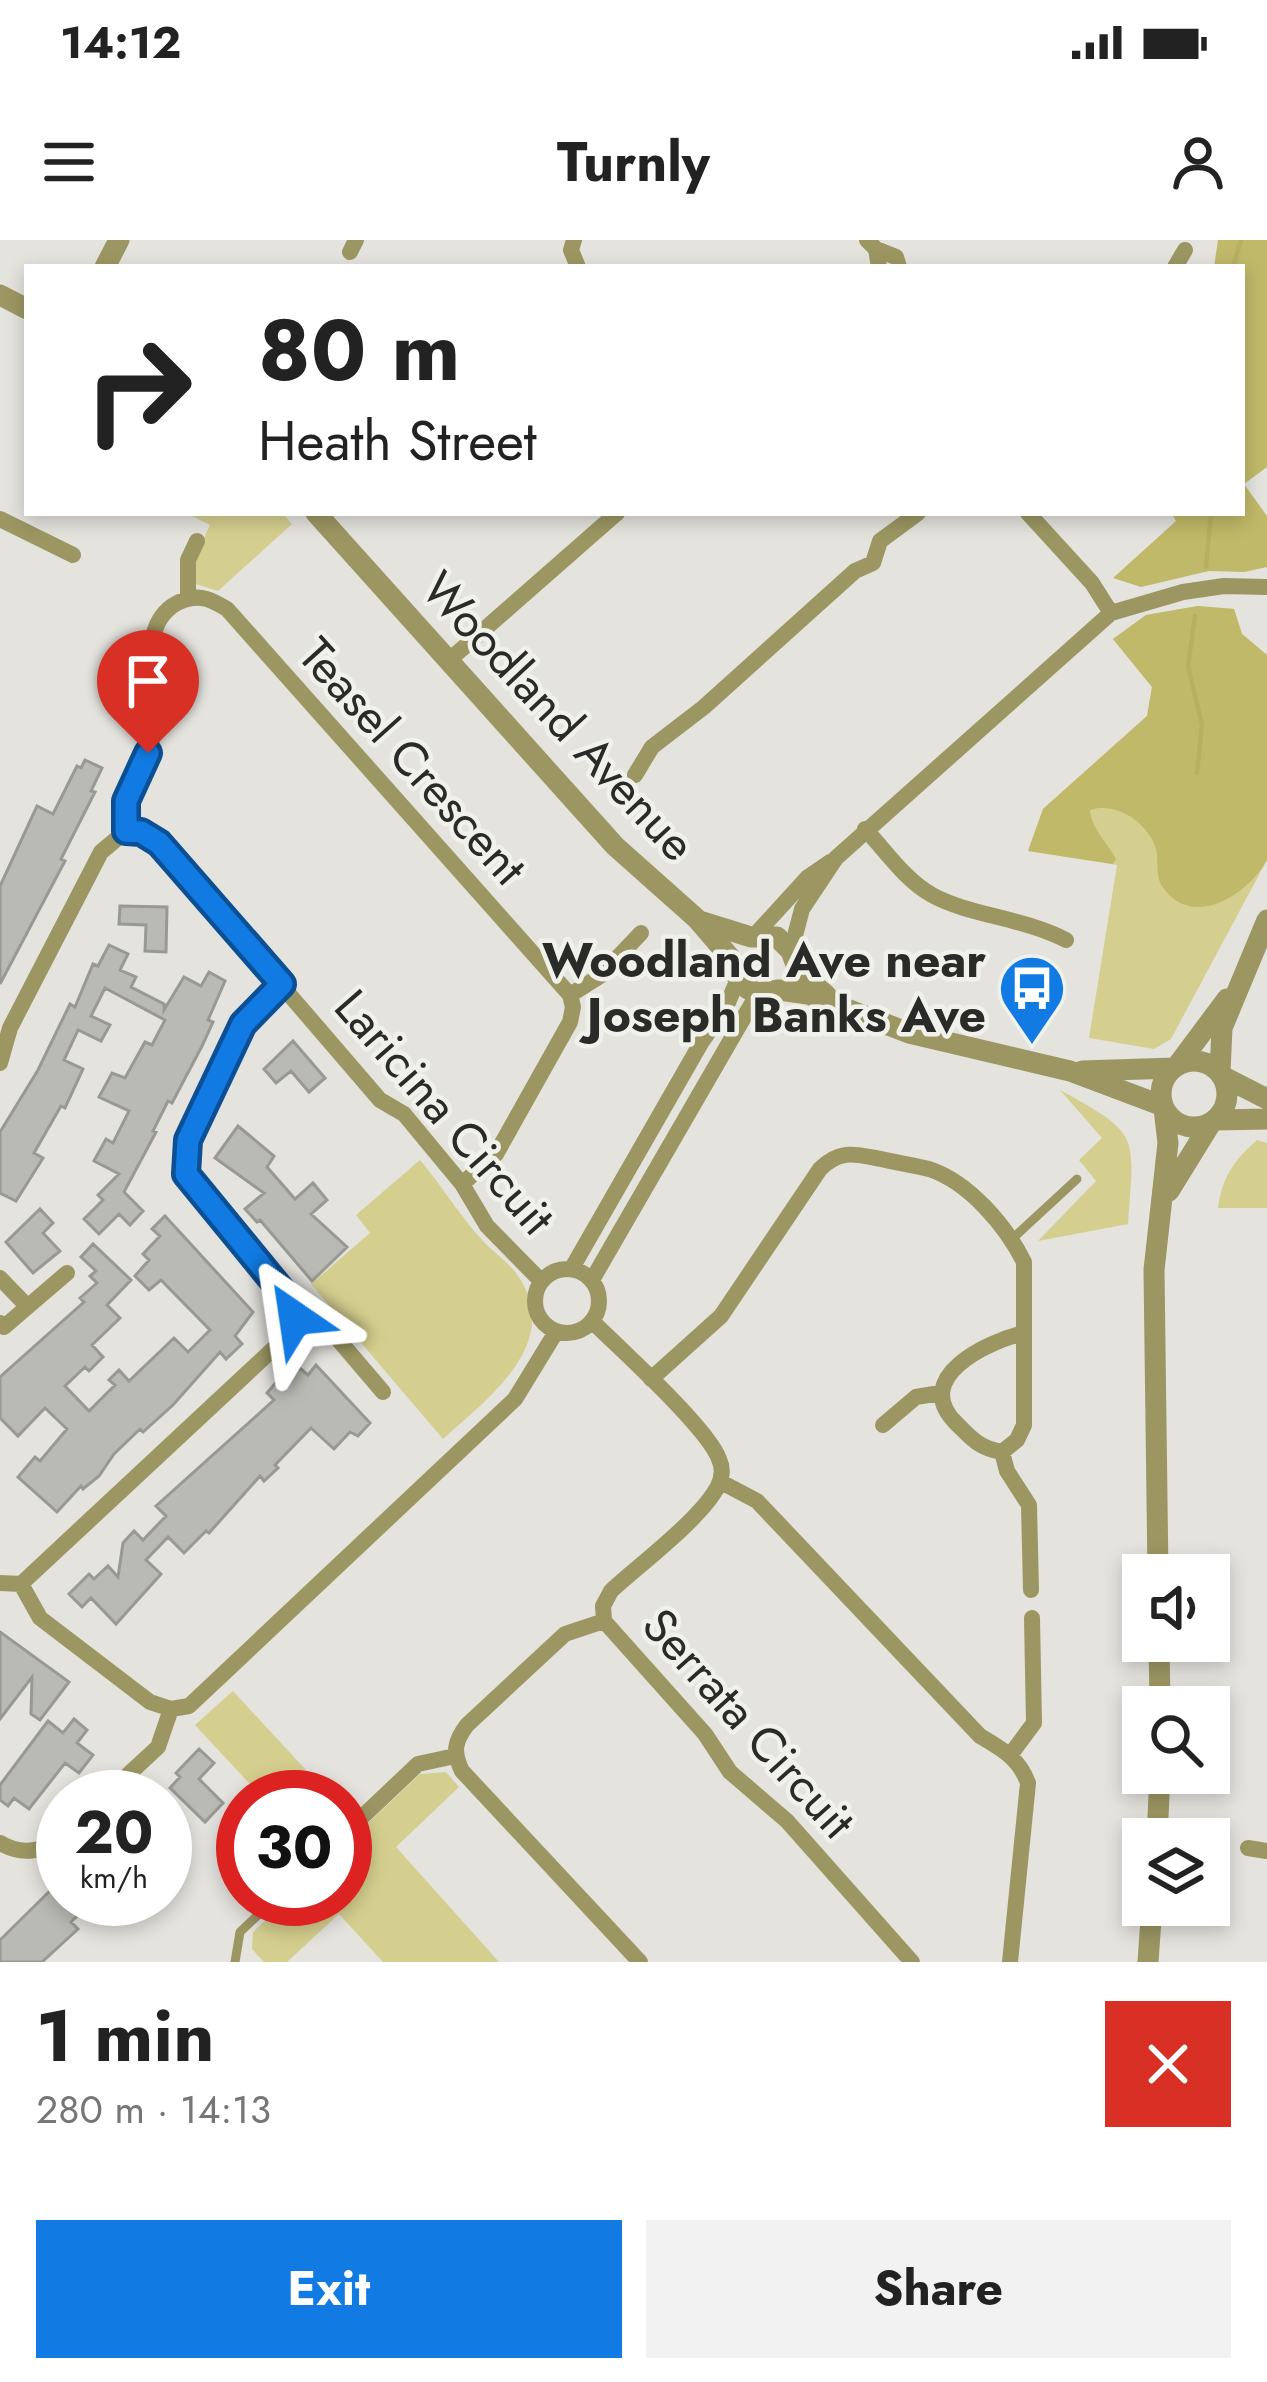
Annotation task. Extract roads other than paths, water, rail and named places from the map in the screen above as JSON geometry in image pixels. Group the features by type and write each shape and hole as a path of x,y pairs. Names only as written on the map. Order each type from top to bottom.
{"street":[{"name":"Woodland Avenue","path":"319,516 615,846 697,920 736,970 768,991 808,994 909,1033 1070,1071 1164,1108"},
{"path":"447,662 614,516"},
{"path":"635,775 652,747 704,707 856,571 873,563 880,541 914,516"},
{"path":"1031,516 1112,613"},
{"path":"0,519 73,555"},
{"path":"0,1063 10,1028 101,852 126,831 126,801 153,735 152,639 171,606 188,598 188,560 197,541"},
{"path":"736,970 739,947 808,877 836,858 1112,613 1184,592 1267,587"},
{"name":"Teasel Crescent","path":"188,598 212,600 227,609 570,995"},
{"path":"865,829 915,883 936,897 1039,926 1066,940"},
{"name":"Laricina Circuit","path":"126,831 141,832 159,843 380,1100 404,1114 462,1184 488,1226 541,1281"},
{"path":"768,991 790,978 802,909 836,858"},
{"name":"Woodland Avenue","path":"697,920 752,936 777,937 792,954 799,973 852,1012"},
{"path":"1162,1202 1228,1100 1221,1074 1220,1037 1267,920"},
{"path":"462,1184 496,1154 570,1022 570,995 600,976 641,933"},
{"name":"Laricina Circuit","path":"572,1268 726,1007 736,970"},
{"path":"0,1582 21,1584 286,1337 295,1318 290,1301 186,1174 184,1160 188,1140 243,1024 282,984"},
{"path":"1158,1554 1154,1270 1168,1142 1162,1085 1236,988"},
{"name":"Laricina Circuit","path":"592,1280 768,991"},
{"path":"1176,1067 1200,1061 1267,1099"},
{"name":"Woodland Avenue","path":"1070,1071 1176,1067"},
{"path":"1164,1108 1183,1126 1197,1128 1213,1122 1267,1119"},
{"path":"651,1379 721,1316 832,1157 848,1152 932,1170 969,1194 1012,1239 1024,1262 1024,1425 1002,1452"},
{"path":"572,1268 592,1280 599,1301 592,1321 573,1333 556,1332 540,1320 535,1292 556,1270 572,1268"},
{"path":"1,1328 67,1273"},
{"path":"0,1278 27,1306"},
{"path":"295,1318 325,1324 382,1392"},
{"path":"592,1321 714,1449 722,1464 721,1482 757,1501 980,1736 1011,1754 1023,1768 1028,1783 1010,1962"},
{"path":"21,1584 40,1618 151,1702 171,1709 189,1706 515,1399 556,1332"},
{"path":"1002,1452 980,1448 945,1412 940,1393 947,1378 978,1349 990,1341 1024,1333"},
{"path":"883,1425 916,1397 940,1393"},
{"path":"1002,1452 1007,1471 1029,1505 1031,1590"},
{"name":"Serrata Circuit","path":"721,1482 708,1501 611,1591 603,1606 604,1621 705,1734 730,1772 787,1821 913,1962"},
{"path":"1011,1754 1034,1724 1032,1618"},
{"path":"604,1621 565,1634 467,1725 456,1740 455,1756 463,1771 640,1962"},
{"path":"133,1770 158,1747 171,1709"},
{"path":"372,1808 418,1764 455,1756"},
{"path":"2,1850 36,1851"},
{"path":"1148,1962 1151,1926"}],"lane":[{"path":"1012,1239 1077,1179"},
{"path":"235,1962 240,1932 246,1926"}],"waterway":[{"path":"1234,264 1241,240"},
{"path":"1206,567 1211,516"},
{"path":"1195,616 1188,666 1202,725 1197,773"}],"place":[{"name":"Woodland Ave near Joseph Banks Ave","path":"1032,1047"}]}
